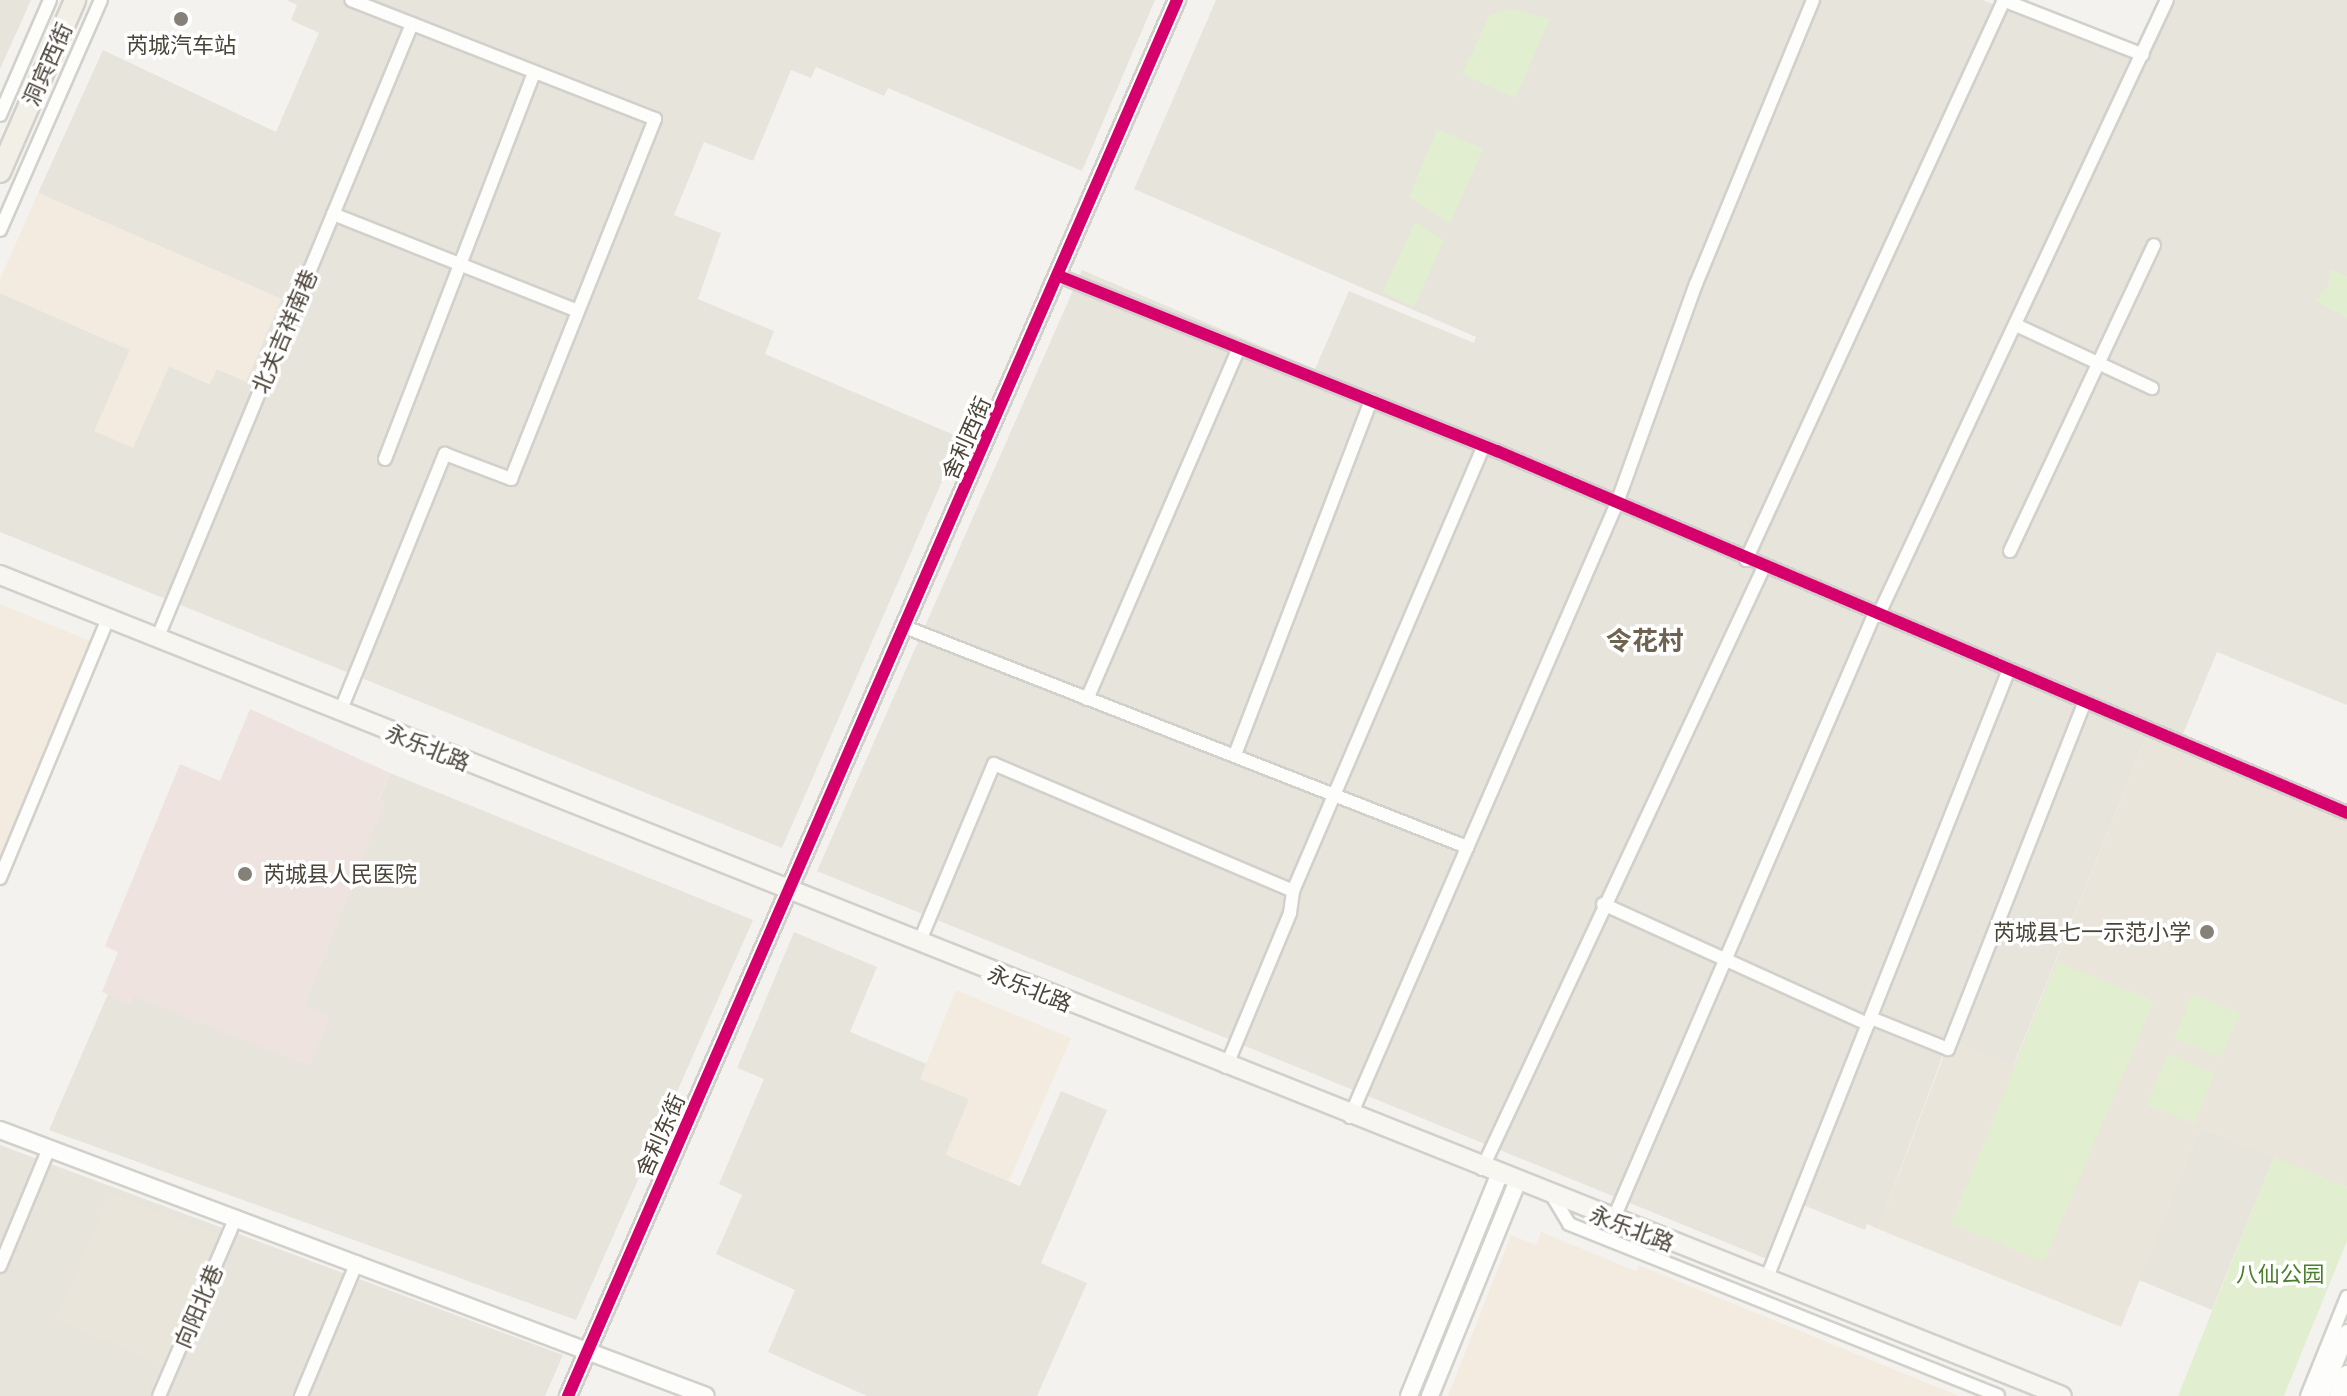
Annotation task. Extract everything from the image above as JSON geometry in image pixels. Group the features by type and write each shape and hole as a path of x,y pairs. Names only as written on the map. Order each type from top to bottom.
{"main road":[{"name":"洞宾西街","path":"0,172 75,0"},
{"name":"永乐北路","path":"0,575 107,621 1490,1173 2062,1396"}],"street":[{"path":"0,115 50,0"},
{"path":"0,230 101,0"},
{"path":"340,712 445,454 511,479 576,310 655,119 352,0"},
{"name":"舍利西街","path":"789,891 1177,0"},
{"path":"1350,1117 1617,503 1696,284 1813,0"},
{"path":"1746,560 2004,0 2143,55"},
{"path":"1613,1220 1876,615 2016,325 2167,0"},
{"name":"北关吉祥南巷","path":"157,639 412,24"},
{"path":"385,459 534,73"},
{"path":"333,214 576,310"},
{"path":"2010,551 2154,245"},
{"path":"1059,276 1484,446 2008,672 2347,813"},
{"path":"2016,325 2152,388"},
{"path":"1087,699 1239,347"},
{"path":"1236,752 1371,400"},
{"path":"1226,1067 1290,913 1293,891 1334,792 1484,446"},
{"path":"1409,1396 1490,1173 1603,904 1764,567"},
{"path":"0,878 107,621"},
{"path":"905,627 1087,699 1236,752 1467,847"},
{"path":"1766,1280 2008,672"},
{"path":"1603,904 1869,1021 1948,1049 2084,704"},
{"path":"919,943 994,764 1293,891"},
{"name":"舍利东街","path":"568,1396 789,891"},
{"path":"0,1130 590,1347 706,1396"},
{"path":"0,1266 49,1148"},
{"path":"1430,1396 1517,1183"},
{"path":"1553,1197 1569,1224 1998,1396"},
{"name":"向阳北巷","path":"159,1396 236,1217"},
{"path":"301,1396 357,1262"},
{"path":"2307,1396 2347,1297"},
{"path":"2321,1396 2347,1333"},
{"path":"2338,1396 2347,1374"}],"shaded area":[{"path":"0,0 31,0 0,69"},
{"path":"287,0 1155,0 1082,171 888,88 884,96 816,67 811,78 791,70 753,161 704,142 674,215 721,233 698,299 774,331 765,354 961,438 782,848 0,532 0,293 130,350 95,431 133,447 169,366 209,384 216,369 246,381 281,299 38,193 103,50 276,132 319,33 291,20 297,5"},
{"path":"1216,0 1983,0 2146,65 2174,0 2347,0 2347,705 2217,652 2183,734 1888,614 1884,623 2147,735 2013,1066 1960,1044 1954,1059 1943,1055 1878,1229 1867,1224 1865,1230 1803,1205 1779,1264 817,871 1082,270 1315,369 1349,291 1474,343 1476,337 1134,189"},
{"path":"38,193 281,299 246,382 217,369 210,384 169,366 133,448 94,431 130,350 0,293 0,279"},
{"path":"0,604 90,641 0,862"},
{"name":"芮城县人民医院","path":"250,709 390,773 379,800 385,803 304,1005 330,1017 310,1066 135,996 131,1004 102,992 118,952 105,946 180,764 220,781"},
{"name":"芮城县七一示范小学","path":"2147,735 2347,820 2347,1187 2200,1128 2121,1327 1878,1229 1944,1055 1954,1058 1960,1044 2014,1065"},
{"path":"390,773 753,920 576,1320 49,1130 108,994 130,1003 134,996 304,1005 384,804 379,801"},
{"path":"794,932 877,967 850,1032 927,1064 921,1079 970,1099 947,1155 1020,1186 1061,1091 1107,1110 1041,1263 1087,1283 1037,1396 867,1396 768,1352 795,1290 716,1254 742,1195 719,1184 764,1079 737,1068"},
{"path":"956,990 1071,1038 1009,1181 946,1154 969,1099 920,1079"},
{"path":"2200,1128 2274,1157 2212,1310 2139,1280"},
{"path":"0,1145 563,1355 545,1396 0,1396"},
{"path":"110,1194 223,1236 166,1366 56,1320"},
{"path":"1541,1232 1636,1271 1639,1265 1959,1396 1448,1396 1511,1235 1536,1245"}],"green space":[{"path":"1510,9 1550,19 1515,98 1462,74 1489,16"},
{"path":"1437,129 1483,149 1450,223 1409,197"},
{"path":"1415,222 1444,240 1414,307 1383,292"},
{"path":"2330,269 2347,276 2347,318 2315,301 2328,286"},
{"path":"2057,962 2154,1001 2044,1262 1951,1224"},
{"path":"2192,994 2240,1013 2221,1058 2174,1038"},
{"path":"2168,1054 2215,1073 2194,1124 2147,1105"},
{"name":"八仙公园","path":"2274,1157 2347,1187 2347,1241 2284,1396 2178,1396"}],"cycle path":[{"path":"568,1396 1177,0"},
{"path":"1059,276 1497,451 2347,813"}],"place":[{"name":"芮城汽车站","path":"181,19"},
{"name":"芮城县人民医院","path":"245,874"},
{"name":"芮城县七一示范小学","path":"2207,932"}],"district":[{"name":"令花村","path":"1645,641"}]}
